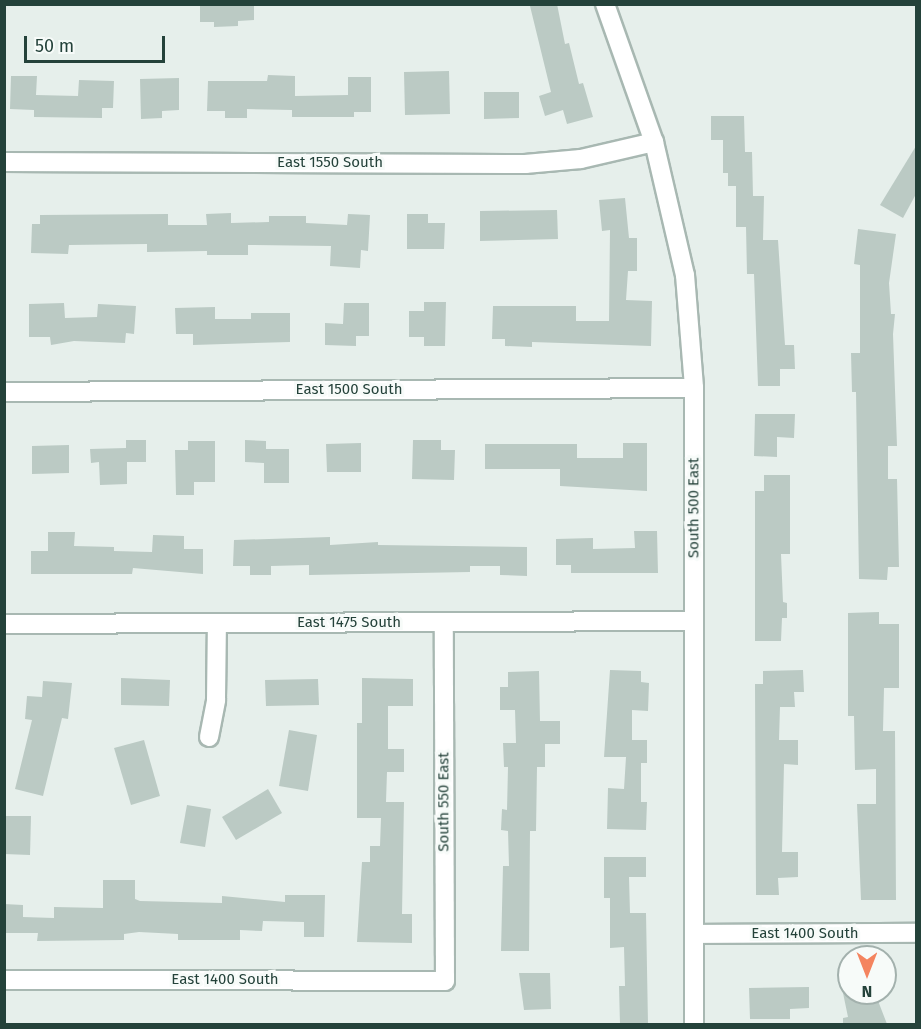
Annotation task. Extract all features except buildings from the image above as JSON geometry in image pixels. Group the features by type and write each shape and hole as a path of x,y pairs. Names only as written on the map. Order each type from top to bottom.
{"street":[{"name":"South 500 East","path":"604,4 654,142 685,275 694,388 694,1024"},
{"name":"East 1550 South","path":"4,162 525,164 581,159 654,142"},
{"name":"East 1500 South","path":"4,392 694,388"},
{"name":"East 1475 South","path":"4,624 694,621"},
{"name":"South 550 East","path":"444,622 445,981"},
{"path":"209,736 216,700 217,623"},
{"name":"East 1400 South","path":"694,934 916,933"},
{"name":"East 1400 South","path":"4,980 445,981"}]}
